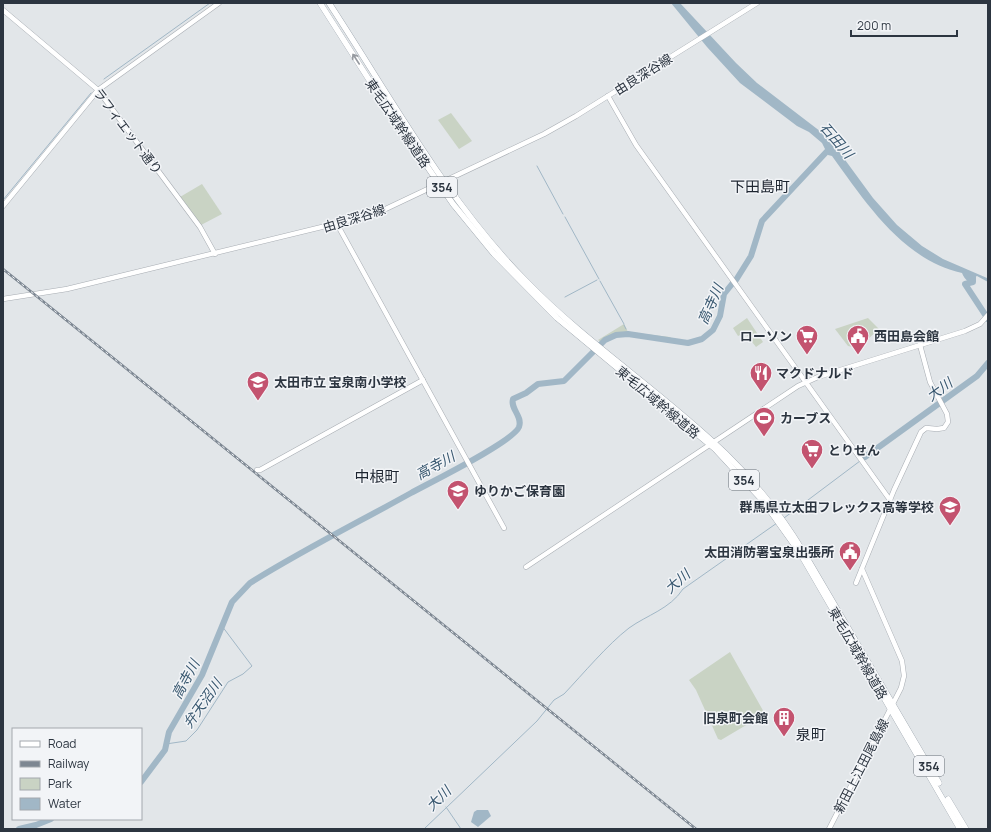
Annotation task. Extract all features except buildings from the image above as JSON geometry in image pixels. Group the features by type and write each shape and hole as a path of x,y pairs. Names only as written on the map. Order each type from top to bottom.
{"highway":[{"name":"東毛広域幹線道路","path":"320,3 389,111 442,182"},
{"name":"東毛広域幹線道路","path":"329,3 465,220 508,269 547,309 597,348 711,443 746,475 784,525 893,703 963,828"},
{"name":"東毛広域幹線道路","path":"784,525 890,710 963,828"}],"street":[{"path":"3,206 98,90 219,3"},
{"name":"由良深谷線","path":"3,299 67,289 216,254 375,214 544,134 757,3"},
{"name":"ラフィエット通り","path":"3,10 98,90 200,227 216,254"},
{"path":"608,96 636,146 890,500"},
{"path":"337,224 504,528"},
{"path":"526,567 711,443 806,382 818,376 965,332 982,322 988,315"},
{"path":"871,589 865,582 856,583 890,500 921,432 926,428 941,429 947,425 949,417 938,399 927,374 920,345"},
{"path":"257,470 260,470 423,380"},
{"name":"新田上江田尾島線","path":"830,829 890,710 902,684 904,670 902,661 862,569"}],"green space":[{"path":"451,113 472,141 459,149 438,120"},
{"path":"202,184 222,214 201,225 180,197"},
{"path":"747,318 763,342 756,347 745,333 738,336 733,328"},
{"path":"868,318 879,329 858,348 848,346 835,329"},
{"path":"624,324 628,332 633,333 625,332 616,334 601,342 598,340"},
{"path":"645,334 670,337 672,339 663,338"},
{"path":"730,652 765,714 721,740 718,739 696,690 689,680"}],"water":[{"path":"671,3 680,3 736,63 757,83 829,138 873,198 897,225 922,246 943,259 987,278 988,282 977,276 975,277 975,284 970,282 962,273 941,266 922,256 904,243 858,192 832,156 828,155 822,143 809,132 797,126 740,83 707,47"},
{"path":"477,810 488,810 491,816 478,827 471,822 474,812"}],"waterway":[{"path":"104,79 210,3"},
{"path":"3,200 91,93"},
{"name":"高寺川","path":"736,280 751,256 762,221 831,147"},
{"path":"537,166 563,214"},
{"path":"565,217 599,279"},
{"name":"大川","path":"973,277 973,282 965,284 988,319"},
{"path":"565,297 597,280"},
{"path":"600,281 624,324"},
{"name":"高寺川","path":"142,781 165,750 169,732 202,675 232,602 250,583 309,548 470,462 502,442 513,434 519,427 520,423 513,406 513,399 526,393 538,384 564,381 605,340 616,335 628,334 688,343 702,339 713,330 720,316 724,294 732,284"},
{"path":"624,325 626,329"},
{"name":"大川","path":"865,457 977,376 988,363"},
{"name":"大川","path":"784,518 860,461"},
{"name":"大川","path":"424,829 537,721 554,700 564,694 604,651 629,628 665,607 672,602 683,589 777,523"},
{"name":"弁天沼川","path":"166,744 186,741 197,730 228,682 243,674 252,666 222,626"},
{"path":"446,807 461,829"},
{"name":"高寺川","path":"19,829 48,820"}],"railway":[{"path":"3,269 696,829"}],"place":[{"name":"ローソン","path":"807,356"},
{"name":"西田島会館","path":"858,356"},
{"name":"マクドナルド","path":"761,392"},
{"name":"太田市立 宝泉南小学校","path":"258,402"},
{"name":"カーブス","path":"764,438"},
{"name":"とりせん","path":"812,470"},
{"name":"ゆりかご保育園","path":"458,510"},
{"name":"群馬県立太田フレックス高等学校","path":"950,526"},
{"name":"太田消防署宝泉出張所","path":"850,572"},
{"name":"旧泉町会館","path":"784,738"}],"district":[{"name":"下田島町","path":"760,186"},
{"name":"中根町","path":"377,476"},
{"name":"泉町","path":"811,734"}],"water label":[{"name":"石田川","path":"837,140"}]}
